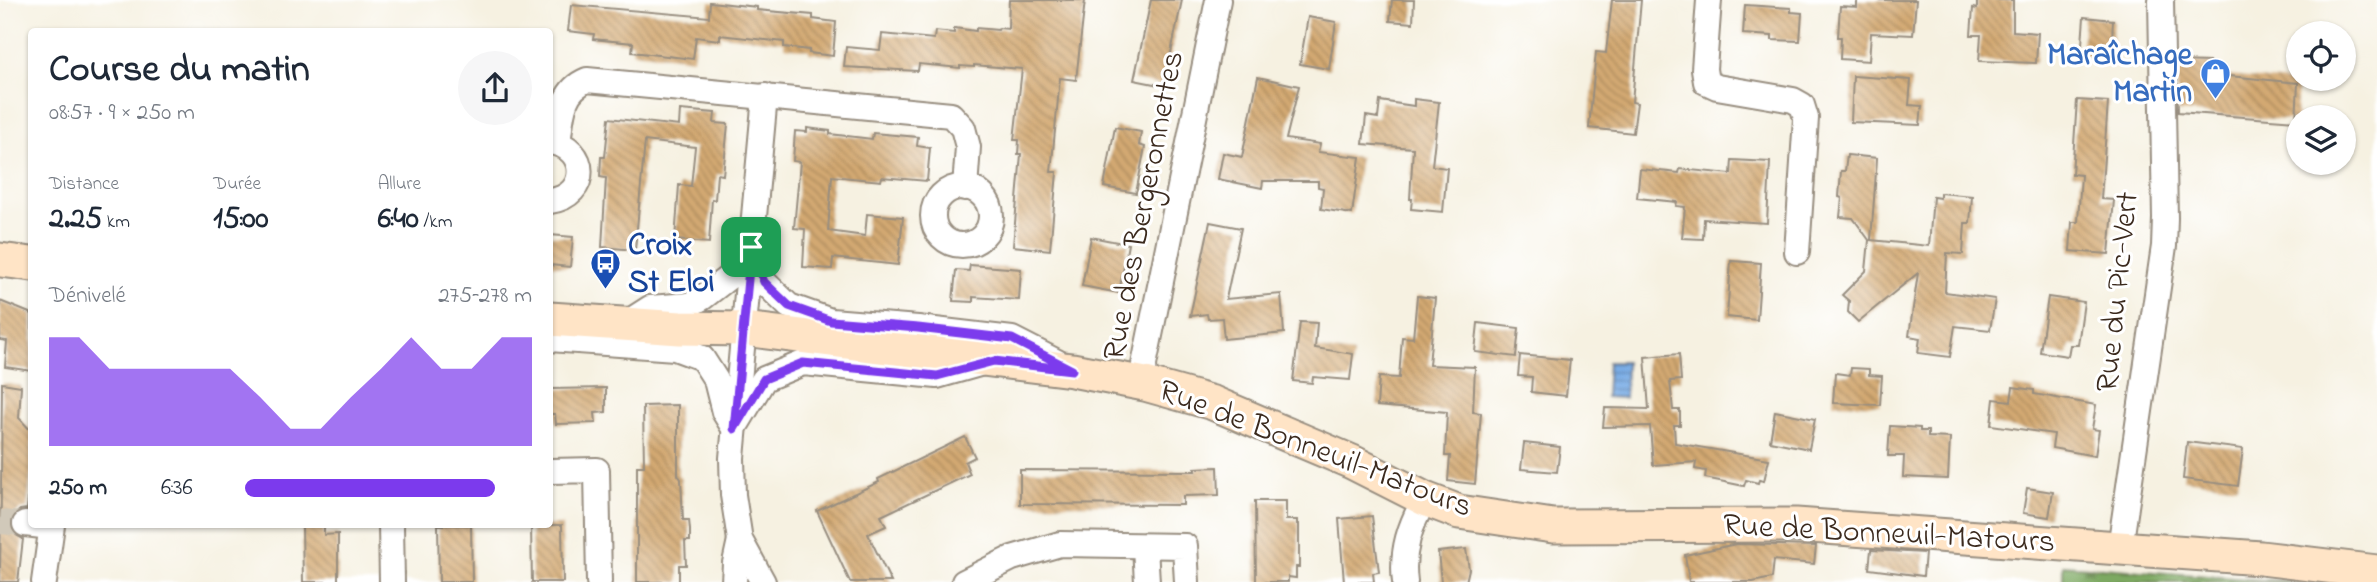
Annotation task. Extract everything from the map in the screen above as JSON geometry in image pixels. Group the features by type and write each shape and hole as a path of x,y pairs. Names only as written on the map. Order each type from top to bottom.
{"main road":[{"path":"0,260 28,264"},
{"name":"Rue de Bonneuil-Matours","path":"553,319 744,329 1072,370 1145,384 1213,403 1352,462 1425,499 1459,512 1553,526 1796,525 2261,558 2377,572"}],"street":[{"name":"Rue des Bergeronnettes","path":"1145,384 1144,365 1219,0"},
{"path":"1709,0 1704,69 1706,82 1717,87 1793,100 1802,105 1806,118 1797,251"},
{"name":"Rue du Pic-Vert","path":"2120,548 2164,246 2161,0"},
{"path":"553,200 567,195 578,183 580,175 577,159 572,152 554,142 564,101 578,84 587,80 951,115 963,128 968,147 965,188"},
{"path":"763,582 740,540 733,495 732,458 765,96"},
{"path":"625,324 650,308 689,305 702,298 729,277 751,247"},
{"path":"751,247 764,282 789,306 831,321 1012,339 1072,370"},
{"path":"553,339 675,348 702,358 716,380 724,412 734,429"},
{"path":"734,429 764,379 803,363 937,376 994,361"},
{"path":"553,471 597,470 599,582"},
{"path":"1405,582 1404,550 1415,516 1425,499"},
{"path":"44,582 52,528"},
{"path":"391,528 392,582"},
{"path":"734,582 740,540"},
{"path":"964,582 1012,558 1060,544 1185,546 1186,582"},
{"path":"1145,547 1147,582"}],"green space":[{"path":"2063,565 2260,580 2340,582 2063,582"}],"water":[{"path":"1608,362 1626,362 1625,398 1606,397"}],"building":[{"path":"1009,0 1085,0 1076,80 1060,78 1051,172 1057,172 1050,250 1013,246 1021,154 1018,154 1019,140 1014,140 1022,69 919,64 918,71 844,67 846,47 880,50 882,34 934,39 935,31 954,33 954,28 976,31 976,28 1008,29"},
{"path":"1151,0 1182,0 1164,86 1134,80"},
{"path":"1392,0 1414,0 1413,23 1390,21"},
{"path":"1612,0 1641,0 1632,102 1637,103 1633,133 1589,128 1596,52 1606,53"},
{"path":"1857,0 1916,0 1913,35 1871,33 1869,61 1840,59 1840,6 1857,7"},
{"path":"1977,0 2013,0 2013,31 2038,33 2036,63 1979,61 1981,35 1971,35 1973,8 1977,9"},
{"path":"710,2 813,15 813,19 836,22 833,56 784,47 784,42 720,35 720,40 696,37 693,59 632,52 633,43 593,39 594,34 568,31 571,5 709,17"},
{"path":"1745,5 1791,8 1791,12 1802,13 1800,41 1772,40 1772,36 1743,34"},
{"path":"1308,17 1336,22 1329,69 1300,64"},
{"path":"2084,17 2113,20 2111,60 2081,58"},
{"path":"2177,61 2210,62 2210,74 2286,82 2286,91 2298,91 2297,105 2286,105 2286,120 2178,112"},
{"path":"1853,76 1911,80 1909,105 1922,106 1920,125 1851,122"},
{"path":"1258,77 1299,86 1286,139 1320,144 1318,152 1360,157 1352,214 1321,209 1323,188 1318,187 1318,181 1263,181 1262,188 1218,179 1223,153 1242,157"},
{"path":"1414,99 1439,102 1432,166 1447,168 1443,212 1411,209 1413,148 1363,144 1366,116 1378,118 1380,101 1414,106"},
{"path":"2077,100 2108,102 2101,199 2114,200 2109,254 2070,251 2072,222 2078,222 2081,175 2072,174"},
{"path":"680,110 715,113 714,123 728,124 723,175 717,174 715,200 712,199 709,243 675,240 679,185 691,186 695,147 645,141 635,250 602,247 606,178 600,177 601,157 605,157 609,118 679,126"},
{"path":"1115,127 1141,132 1139,145 1145,147 1136,193 1104,187"},
{"path":"807,128 872,139 873,133 918,137 917,146 930,148 927,181 882,177 881,181 832,176 828,231 865,236 867,214 903,217 898,265 833,258 832,269 803,267 805,229 794,228 800,162 793,161 795,131 807,132"},
{"path":"1847,155 1877,158 1871,240 1929,246 1933,197 1940,198 1940,193 1972,196 1970,223 1965,223 1963,254 1947,253 1945,292 1995,299 1990,330 1955,326 1950,357 1918,353 1920,338 1909,336 1918,273 1858,322 1848,312 1849,301 1842,295 1866,271 1869,240 1853,218 1840,217 1841,171 1845,171"},
{"path":"1732,160 1770,162 1767,223 1704,219 1703,239 1682,238 1685,207 1676,206 1677,202 1637,198 1640,169 1679,173 1680,169 1731,174"},
{"path":"1210,222 1241,228 1226,299 1281,294 1284,333 1224,339 1222,318 1208,319 1207,314 1190,316"},
{"path":"553,235 573,237 570,267 553,265"},
{"path":"1091,237 1128,244 1119,293 1082,286"},
{"path":"1731,261 1761,263 1757,320 1727,317"},
{"path":"970,265 1021,269 1019,300 973,297 973,302 953,301 956,270 969,271"},
{"path":"1417,296 1435,298 1429,365 1475,367 1473,412 1481,413 1475,484 1448,481 1450,456 1445,456 1447,412 1377,406 1379,377 1399,378 1402,337 1413,338"},
{"path":"2048,297 2084,302 2078,345 2070,345 2068,356 2040,352"},
{"path":"0,301 28,312 28,370 5,367 7,341 0,340"},
{"path":"1300,322 1317,323 1315,348 1353,354 1350,380 1313,377 1312,383 1293,381"},
{"path":"1478,323 1519,328 1516,357 1475,352"},
{"path":"1679,354 1681,380 1670,381 1673,410 1680,410 1680,425 1674,425 1675,443 1769,459 1764,481 1759,480 1758,483 1746,480 1744,486 1705,478 1706,471 1695,469 1696,462 1653,465 1650,426 1603,427 1605,408 1649,409 1645,357"},
{"path":"1520,355 1570,360 1566,396 1531,392 1532,377 1518,376"},
{"path":"1851,368 1869,369 1869,375 1882,376 1880,405 1833,403 1835,373 1850,375"},
{"path":"2,383 21,386 19,418 28,428 28,500 27,509 20,510 10,523 16,535 23,539 18,582 0,582"},
{"path":"2013,387 2034,390 2034,394 2096,405 2092,429 2099,430 2095,456 2052,448 2054,434 1991,425 1994,399 2011,401"},
{"path":"606,388 606,412 595,413 596,423 556,424 553,414 553,389"},
{"path":"678,405 678,475 681,479 683,520 689,520 690,530 690,541 685,541 686,565 679,565 679,582 637,582 637,466 644,466 643,406"},
{"path":"1775,411 1815,419 1809,449 1770,441"},
{"path":"1890,426 1920,428 1920,431 1928,431 1928,437 1950,438 1948,479 1903,477 1904,456 1888,456"},
{"path":"965,437 975,457 965,462 970,474 881,516 886,526 868,534 891,582 850,582 817,511"},
{"path":"2187,442 2243,449 2238,486 2183,479"},
{"path":"1524,443 1560,447 1557,472 1521,469"},
{"path":"1218,467 1219,495 1183,496 1183,505 1020,504 1020,470 1196,471 1195,468"},
{"path":"2027,488 2053,492 2049,517 2023,513"},
{"path":"1255,501 1286,501 1286,520 1297,520 1299,524 1299,567 1296,567 1296,578 1288,577 1288,582 1256,582"},
{"path":"1372,516 1379,572 1373,573 1374,582 1344,582 1339,519"},
{"path":"553,525 562,525 563,582 532,582 531,528 553,528"},
{"path":"302,528 324,528 324,535 338,534 338,582 303,582"},
{"path":"438,528 471,528 472,582 439,582"},
{"path":"1736,544 1816,546 1814,564 1774,560 1772,578 1753,582 1689,582 1685,555"},
{"path":"1466,549 1469,569 1466,582 1441,582 1438,552"},
{"path":"1871,550 1925,553 1923,576 1869,569"}],"tunnel":[{"path":"0,522 25,524"}],"place":[{"name":"Maraîchage Martin","path":"2215,101"},
{"name":"Croix St Eloi","path":"605,291"}],"route":[{"path":"751,247 764,282 789,306 831,321 1012,339 1072,370 994,361 937,376 803,363 764,379 734,429 751,247"}]}
